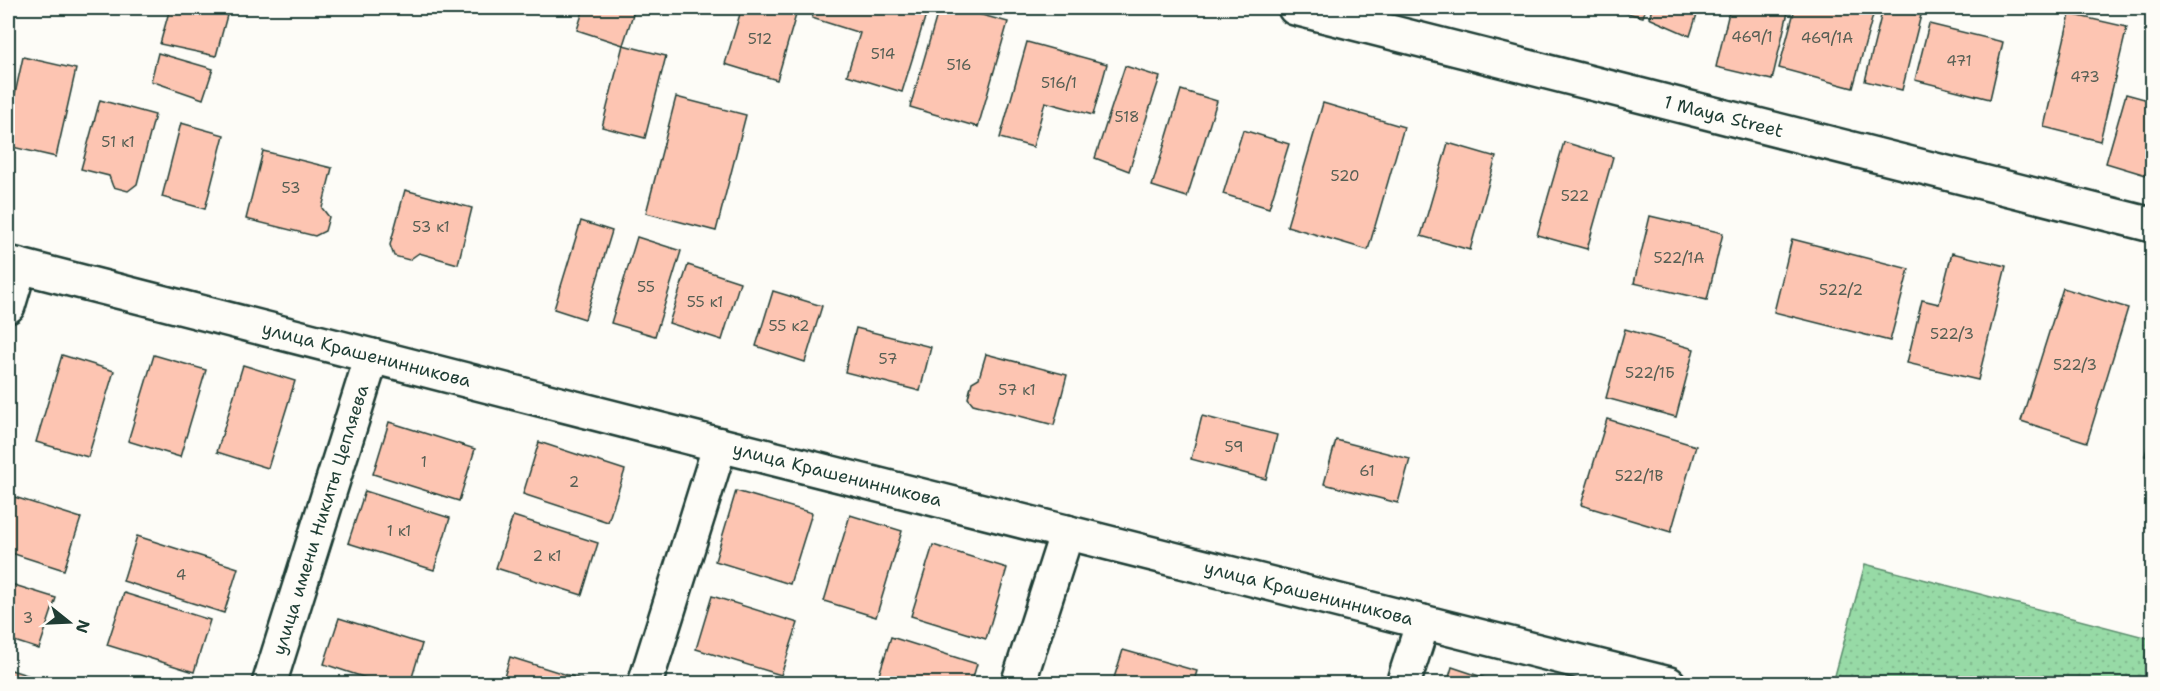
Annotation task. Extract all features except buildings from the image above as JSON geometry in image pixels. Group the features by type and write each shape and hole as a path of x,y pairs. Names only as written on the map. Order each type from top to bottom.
{"street":[{"name":"1 Maya Street","path":"1295,8 2152,225"},
{"path":"8,306 14,265"},
{"name":"улица Крашенинникова","path":"14,265 1669,684"},
{"name":"улица имени Никиты Цепляева","path":"270,684 372,356"},
{"path":"645,684 720,445"},
{"path":"1018,684 1067,532"},
{"path":"1403,684 1423,622"}],"green space":[{"path":"1865,564 2152,639 2152,683 1833,683"}]}
